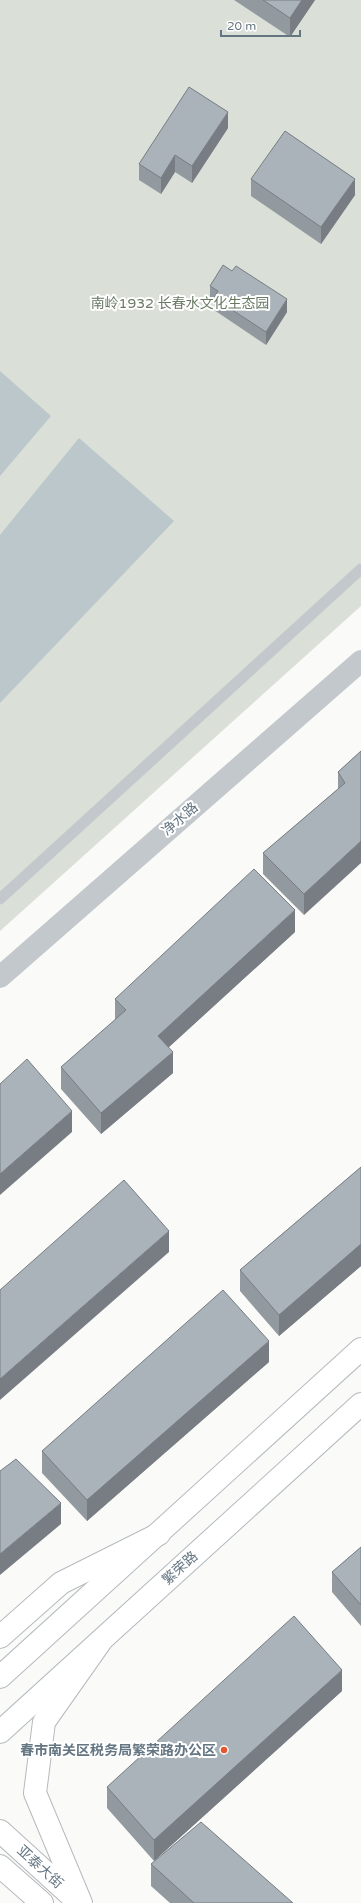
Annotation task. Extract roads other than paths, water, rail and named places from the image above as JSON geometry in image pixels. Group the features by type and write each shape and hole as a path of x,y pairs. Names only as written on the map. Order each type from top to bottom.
{"main road":[{"path":"0,1677 361,1349"},
{"name":"繁荣路","path":"0,1732 361,1404"},
{"path":"0,1637 61,1583 159,1534"},
{"path":"81,1903 35,1793 44,1722 101,1641"},
{"name":"亚泰大街","path":"0,1831 81,1903"},
{"path":"0,1866 42,1903"}],"street":[{"name":"净水路","path":"0,978 361,661"}],"lane":[{"path":"0,899 361,569"}],"place":[{"name":"春市南关区税务局繁荣路办公区","path":"224,1750"}],"park label":[{"name":"南岭1932 长春水文化生态园","path":"180,303"}]}
